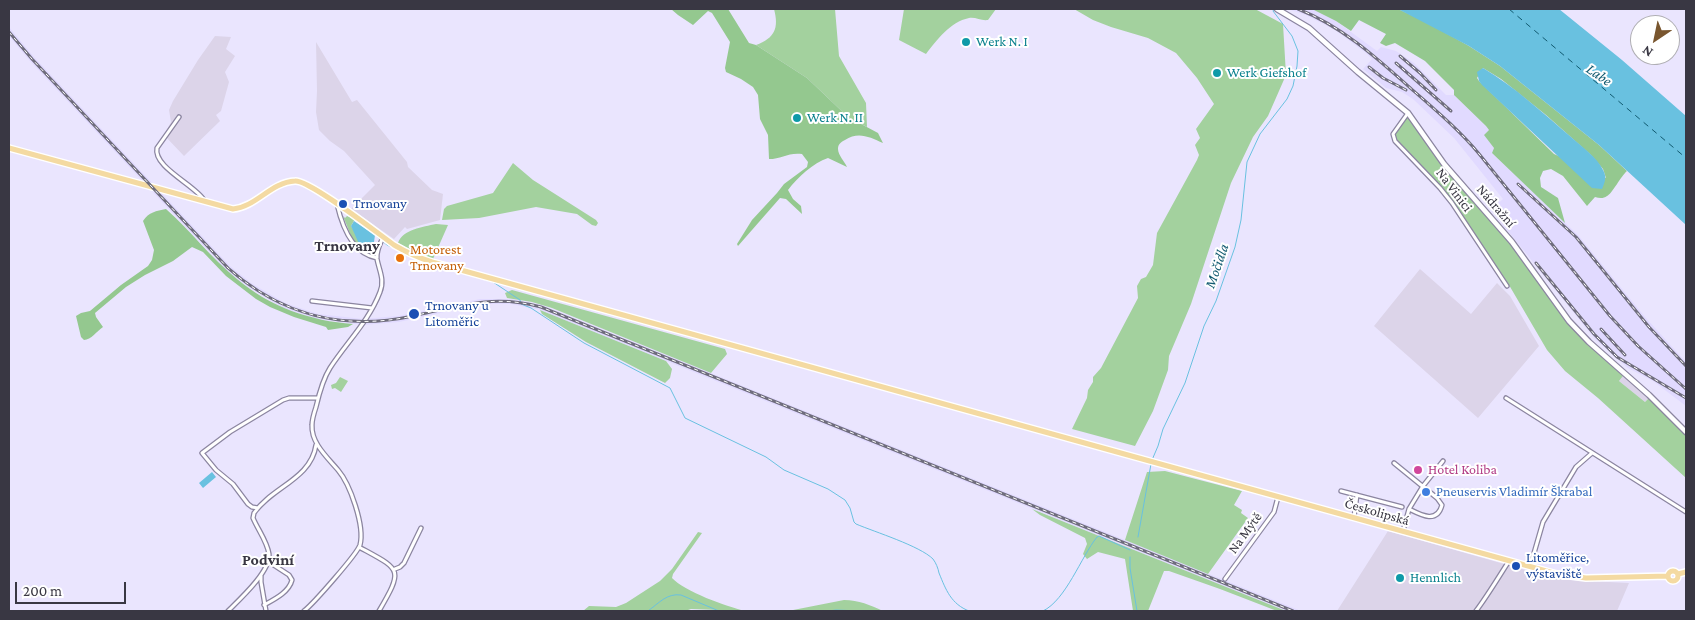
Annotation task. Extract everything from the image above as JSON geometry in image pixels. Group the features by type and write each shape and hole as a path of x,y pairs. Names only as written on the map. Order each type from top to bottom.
{"main road":[{"name":"Nádražní","path":"1277,9 1309,28 1408,113 1444,164 1512,242 1569,321 1686,432"},
{"name":"Českolipská","path":"9,148 228,209 238,209 278,186 291,181 298,181 337,204 403,250 432,262 1576,578 1668,576 1669,579 1674,580 1678,574 1686,572"}],"street":[{"name":"Na Vinici","path":"1408,113 1393,134 1395,141 1452,203 1508,286"},
{"path":"179,117 157,148 157,157 200,194 206,203"},
{"path":"337,204 339,214 351,242 364,254 377,258"},
{"path":"304,611 311,606 359,547 360,525 349,490 341,473 316,444 312,435 312,424 318,398 330,367 372,308 381,290 382,284 377,258 383,237"},
{"path":"312,301 372,308"},
{"path":"258,508 248,504 233,484 216,470 202,453 230,432 283,400 289,398 318,398"},
{"path":"1506,398 1686,512"},
{"path":"228,611 261,574 269,562 267,547 253,518 258,508 277,490 303,472 315,453 316,444"},
{"path":"1530,566 1543,522 1576,467 1592,453"},
{"path":"1403,531 1409,509 1423,486 1444,461"},
{"path":"1394,463 1437,498 1442,505 1441,511 1437,516 1429,517 1409,509"},
{"path":"1341,491 1402,507"},
{"path":"1354,517 1356,495"},
{"name":"Na Mýtě","path":"1225,580 1274,512 1278,496"},
{"path":"395,569 404,563 421,528"},
{"path":"359,547 390,564 395,569 395,580 379,611"},
{"path":"1476,611 1494,587 1496,579 1509,561"},
{"path":"264,605 276,599 290,585 292,580 289,575 269,562"},
{"path":"261,574 266,611"}],"shaded area":[{"path":"1288,9 1312,9 1336,21 1377,51 1381,47 1396,51 1414,63 1446,95 1454,95 1486,126 1489,130 1485,135 1494,148 1492,153 1578,235 1645,317 1686,362 1686,406 1653,381 1628,368 1595,339 1491,210 1503,199 1454,138 1413,99 1402,92 1386,88 1363,69 1372,59 1366,53 1335,30 1306,15"},
{"path":"9,27 34,57 230,266 251,283 285,303 318,314 363,319 398,316 480,299 512,299 542,305 1301,611 1286,611 540,310 511,304 481,304 399,322 363,325 317,319 283,308 248,287 226,270 30,61 9,36"},
{"path":"215,36 231,37 226,49 235,56 225,72 229,82 221,111 216,115 220,121 184,156 164,135 171,122 169,110 198,60"},
{"path":"316,42 352,102 357,100 407,162 408,167 432,190 443,194 440,220 407,229 405,227 394,239 351,209 375,185 344,151 319,130 316,112"},
{"path":"1420,269 1471,314 1497,283 1510,296 1539,346 1478,418 1374,326"},
{"path":"1623,376 1649,398 1645,402 1619,381"},
{"path":"1388,531 1536,573 1569,580 1629,583 1617,611 1337,611"}],"green space":[{"path":"671,9 728,9 749,43 756,45 807,78 848,117 878,133 883,143 859,135 850,137 840,143 838,151 847,167 828,158 806,171 788,190 793,199 801,206 802,214 786,199 780,198 738,246 737,244 752,220 784,184 807,167 808,162 802,154 769,159 768,135 760,119 758,95 753,87 726,72 725,68 730,42 712,13 708,11 693,25"},
{"path":"774,9 835,9 839,56 866,103 867,127 848,117 807,78 756,45 768,39 776,27"},
{"path":"904,9 996,9 988,20 969,18 956,23 944,32 926,54 899,40"},
{"path":"1074,9 1255,9 1283,24 1286,75 1268,116 1253,137 1231,183 1191,304 1169,356 1168,370 1153,411 1135,446 1072,429 1087,398 1093,377 1101,368 1138,298 1137,286 1141,279 1146,277 1153,265 1157,233 1199,155 1195,145 1200,138 1196,129 1214,104 1197,78 1176,53 1148,38 1093,20"},
{"path":"1312,9 1398,9 1426,22 1500,66 1599,145 1627,171 1609,195 1602,198 1595,197 1587,206 1563,176 1551,169 1543,171 1540,178 1541,187 1558,198 1565,223 1492,153 1494,148 1484,135 1489,130 1454,95 1454,90 1425,61 1395,43 1386,46 1380,43 1386,34 1359,20 1351,31","holes":["1483,68 1501,79 1546,115 1591,155 1603,169 1606,178 1554,154 1477,78"]},
{"path":"1408,116 1443,165 1510,243 1567,323 1623,376 1619,381 1645,402 1649,398 1686,435 1686,478 1598,398 1565,371 1547,350 1509,285 1453,202 1442,187 1397,140 1395,135"},
{"path":"513,163 533,180 596,220 598,223 596,226 577,214 536,207 479,218 442,220 444,209 447,206 493,193"},
{"path":"166,209 228,271 263,297 277,305 307,316 353,324 348,327 328,330 326,327 270,307 256,299 226,276 203,252 192,247 173,261 126,287 95,313 103,327 92,337 84,340 81,337 76,316 90,311 121,285 148,266 152,260 154,250 143,221 150,214"},
{"path":"343,216 355,219 351,226 363,245 373,248 376,243 374,254 370,255 353,241"},
{"path":"436,224 448,225 433,259 398,243 409,232"},
{"path":"512,290 725,349 727,354 711,373 552,308 532,302 507,298 505,293"},
{"path":"540,310 666,361 672,369 670,378 665,383 586,342 542,314"},
{"path":"340,377 348,381 341,392 335,388 332,389 331,385 336,383"},
{"path":"1165,471 1242,491 1234,505 1242,510 1241,513 1248,518 1208,574 1125,540 1147,472"},
{"path":"1032,509 1286,611 1277,611 1220,589 1169,571 1164,571 1148,611 1133,611 1125,559 1098,552 1087,559 1083,554 1087,544 1085,538"},
{"path":"698,532 702,533 672,578 696,593 745,611 691,609 685,611 583,611 589,606 616,607 626,603 660,581 672,569"},
{"path":"844,600 860,602 883,611 788,611"}],"water":[{"name":"Labe","path":"1398,9 1559,9 1622,60 1686,116 1686,225 1599,145 1500,66 1469,46"},
{"path":"1483,68 1506,83 1593,156 1605,175 1602,189 1592,188 1482,85 1477,72"},
{"path":"354,221 375,235 373,249 360,246 351,226"},
{"path":"212,472 216,477 203,488 199,483"}],"waterway":[{"name":"Močidla","path":"1152,460 1163,429 1185,383 1204,326 1216,301 1235,247 1241,220 1247,162 1260,134 1287,99 1293,86 1298,51 1292,36 1273,11 1274,9"},
{"path":"375,235 387,245 422,261"},
{"path":"467,274 493,282 520,300 521,304 531,308 584,343 670,388 685,418 766,457 784,470 828,489 845,500 856,524 908,544 927,554 935,562 950,596 969,611"},
{"name":"Močidla","path":"1138,537 1151,464"},
{"path":"1043,611 1059,598 1097,537 1099,536 1130,550"},
{"name":"Močidla","path":"1130,557 1137,611"},
{"path":"648,611 663,599 676,595 681,595 719,611"},
{"path":"829,611 860,611"}],"ferry route":[{"path":"1509,9 1686,158"}],"railway":[{"path":"1298,9 1331,25 1361,46 1441,115 1480,155 1610,316 1638,346 1686,389"},
{"path":"9,32 32,59 228,268 248,284 292,308 338,320 362,321 387,320 461,305 492,301 524,303 541,307 1293,611"},
{"path":"1400,56 1436,90"},
{"path":"1396,63 1451,111"},
{"path":"1369,67 1383,78 1406,90"},
{"path":"1518,184 1576,237 1649,327 1686,366"},
{"path":"1536,263 1594,334 1617,357 1686,398"},
{"path":"1601,329 1625,355"}],"place":[{"name":"Werk N. I","path":"966,42"},
{"name":"Werk Giefshof","path":"1217,73"},
{"name":"Werk N. II","path":"797,118"},
{"name":"Trnovany","path":"343,204"},
{"name":"Motorest Trnovany","path":"400,258"},
{"name":"Trnovany u Litoměřic","path":"414,314"},
{"name":"Hotel Koliba","path":"1418,470"},
{"name":"Pneuservis Vladimír Škrabal","path":"1426,492"},
{"name":"Litoměřice, výstaviště","path":"1516,566"},
{"name":"Hennlich","path":"1400,578"}],"district":[{"name":"Trnovany","path":"347,246"},
{"name":"Podviní","path":"268,560"}]}
